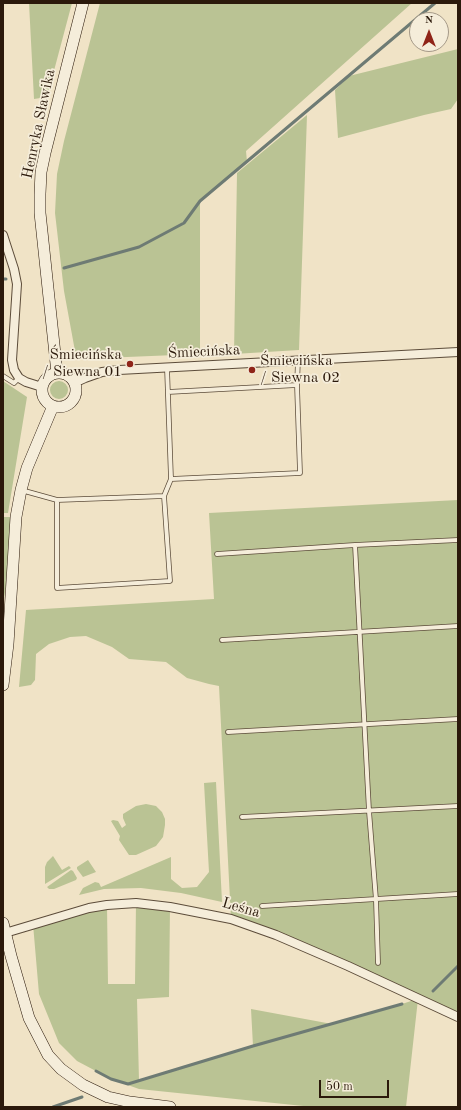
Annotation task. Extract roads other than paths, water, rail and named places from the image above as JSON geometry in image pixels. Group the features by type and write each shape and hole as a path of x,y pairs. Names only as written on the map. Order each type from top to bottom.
{"main road":[{"name":"Henryka Sławika","path":"57,373 40,213 40,194 45,153 83,3"},
{"path":"57,373 67,375 74,383 75,393 72,400 62,406 53,406 46,400 42,392 42,387 47,377 57,373"},
{"path":"3,685 8,644 16,517 27,468 53,406"},
{"path":"4,930 29,1018 48,1055 61,1069 83,1085 108,1097 130,1102 170,1107"}],"street":[{"path":"3,235 14,268 17,284 12,360 14,370 20,378 26,382 42,387"},
{"name":"Śmiecińska","path":"74,383 102,372 458,352"},
{"name":"Leśna","path":"4,930 89,908 107,905 136,903 170,906 230,919 276,935 348,966 458,1017"}],"lane":[{"path":"172,479 300,473 296,385 298,360"},
{"path":"57,500 57,588 170,581 164,496 172,479 167,368"},
{"path":"3,376 14,383 20,378"},
{"path":"168,392 296,385"},
{"path":"21,490 57,500 164,496"},
{"path":"217,554 458,540"},
{"path":"355,545 369,811 376,900 378,963"},
{"path":"222,640 458,626"},
{"path":"228,732 458,719"},
{"path":"242,817 458,806"},
{"path":"262,906 458,894"}],"waterway":[{"path":"64,268 139,247 184,223 200,201 435,3"},
{"path":"433,991 458,966"},
{"path":"96,1071 111,1079 128,1084 253,1046 402,1004"},
{"path":"53,1107 82,1097"}],"place":[{"name":"Śmiecińska / Siewna 01","path":"130,364"},
{"name":"Śmiecińska / Siewna 02","path":"252,370"}]}
